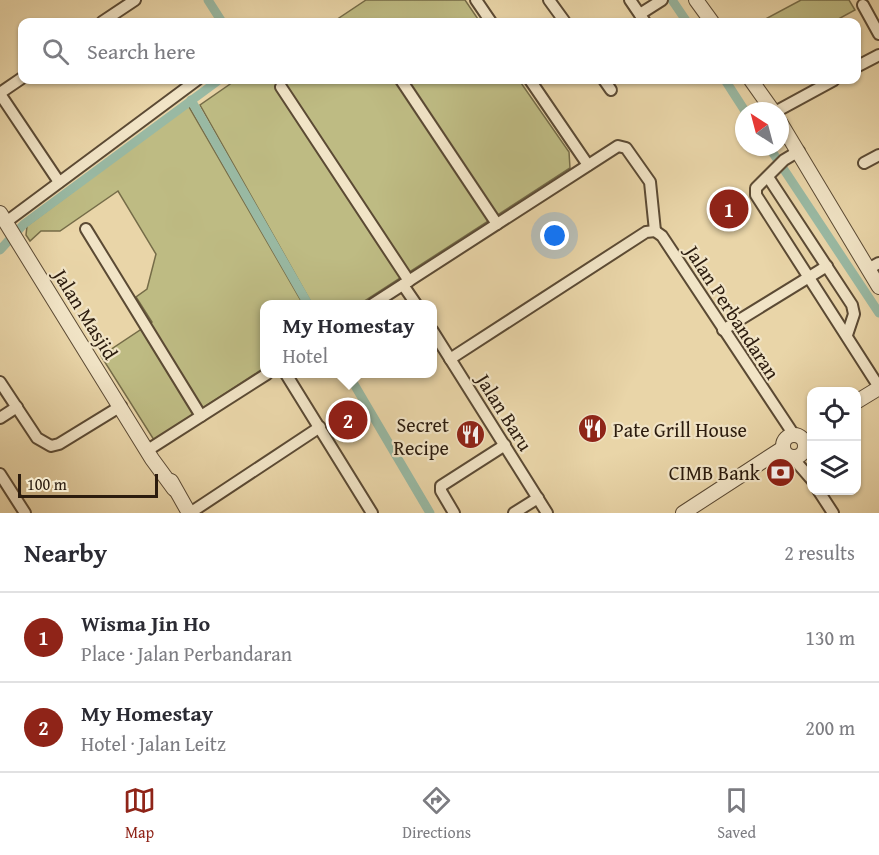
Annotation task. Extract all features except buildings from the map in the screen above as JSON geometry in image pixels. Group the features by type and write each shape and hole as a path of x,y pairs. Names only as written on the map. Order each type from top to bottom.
{"street":[{"path":"108,18 135,0"},
{"path":"476,0 488,18"},
{"path":"549,0 562,18"},
{"path":"630,0 642,18 662,0"},
{"path":"696,0 709,18"},
{"path":"863,5 879,34"},
{"path":"861,64 879,55"},
{"path":"18,81 0,93 59,182"},
{"path":"5,221 192,84"},
{"path":"404,84 497,224"},
{"path":"533,84 588,165"},
{"path":"607,84 611,90"},
{"path":"754,84 768,102"},
{"path":"789,104 826,84"},
{"path":"281,87 406,283 414,300"},
{"path":"789,136 874,266 879,287"},
{"path":"379,300 618,146 626,148 650,182 655,231 646,232 450,359"},
{"path":"799,151 782,162 756,188 756,195 879,388 861,399"},
{"path":"864,163 879,155"},
{"path":"768,177 855,309 847,335"},
{"name":"Jalan Masjid","path":"5,221 165,480 174,489"},
{"path":"86,230 201,416"},
{"name":"Jalan Perbandaran","path":"655,231 662,236 779,414 807,473"},
{"path":"723,330 827,266"},
{"name":"Jalan Baru","path":"437,338 547,513"},
{"path":"151,448 261,378"},
{"path":"289,378 372,513"},
{"path":"0,382 37,438 51,446 59,444 121,406"},
{"path":"861,407 879,396"},
{"path":"0,418 17,407"},
{"path":"190,513 320,427"},
{"name":"Jalan Masjid","path":"139,435 151,448 190,513"},
{"path":"683,513 755,466 795,446 807,435"},
{"path":"454,513 440,488 505,446"},
{"path":"1,476 25,513"},
{"path":"821,495 833,513"},
{"path":"514,513 538,498"}],"shaded area":[{"path":"366,0 465,0 477,18 339,18"},
{"path":"801,0 849,0 855,10 840,18 767,18"},
{"path":"230,84 522,84 569,152 570,168 366,300 310,300 200,105"},
{"path":"188,105 301,300 260,300 260,371 154,440 101,356 152,322 136,297 147,289 156,254 118,191 60,231 41,231 30,241 26,235 27,226"}],"waterway":[{"path":"208,0 219,18"},
{"path":"672,0 684,18"},
{"path":"0,250 24,224 214,84"},
{"path":"728,84 739,102"},
{"path":"191,100 306,300"},
{"path":"775,156 879,313"},
{"path":"350,378 430,513"}],"place":[{"name":"Wisma Jin Ho","path":"729,209"},
{"name":"My Homestay","path":"348,420"},
{"name":"Pate Grill House","path":"592,429"},
{"name":"Secret Recipe","path":"470,435"},
{"name":"CIMB Bank","path":"781,472"}]}
